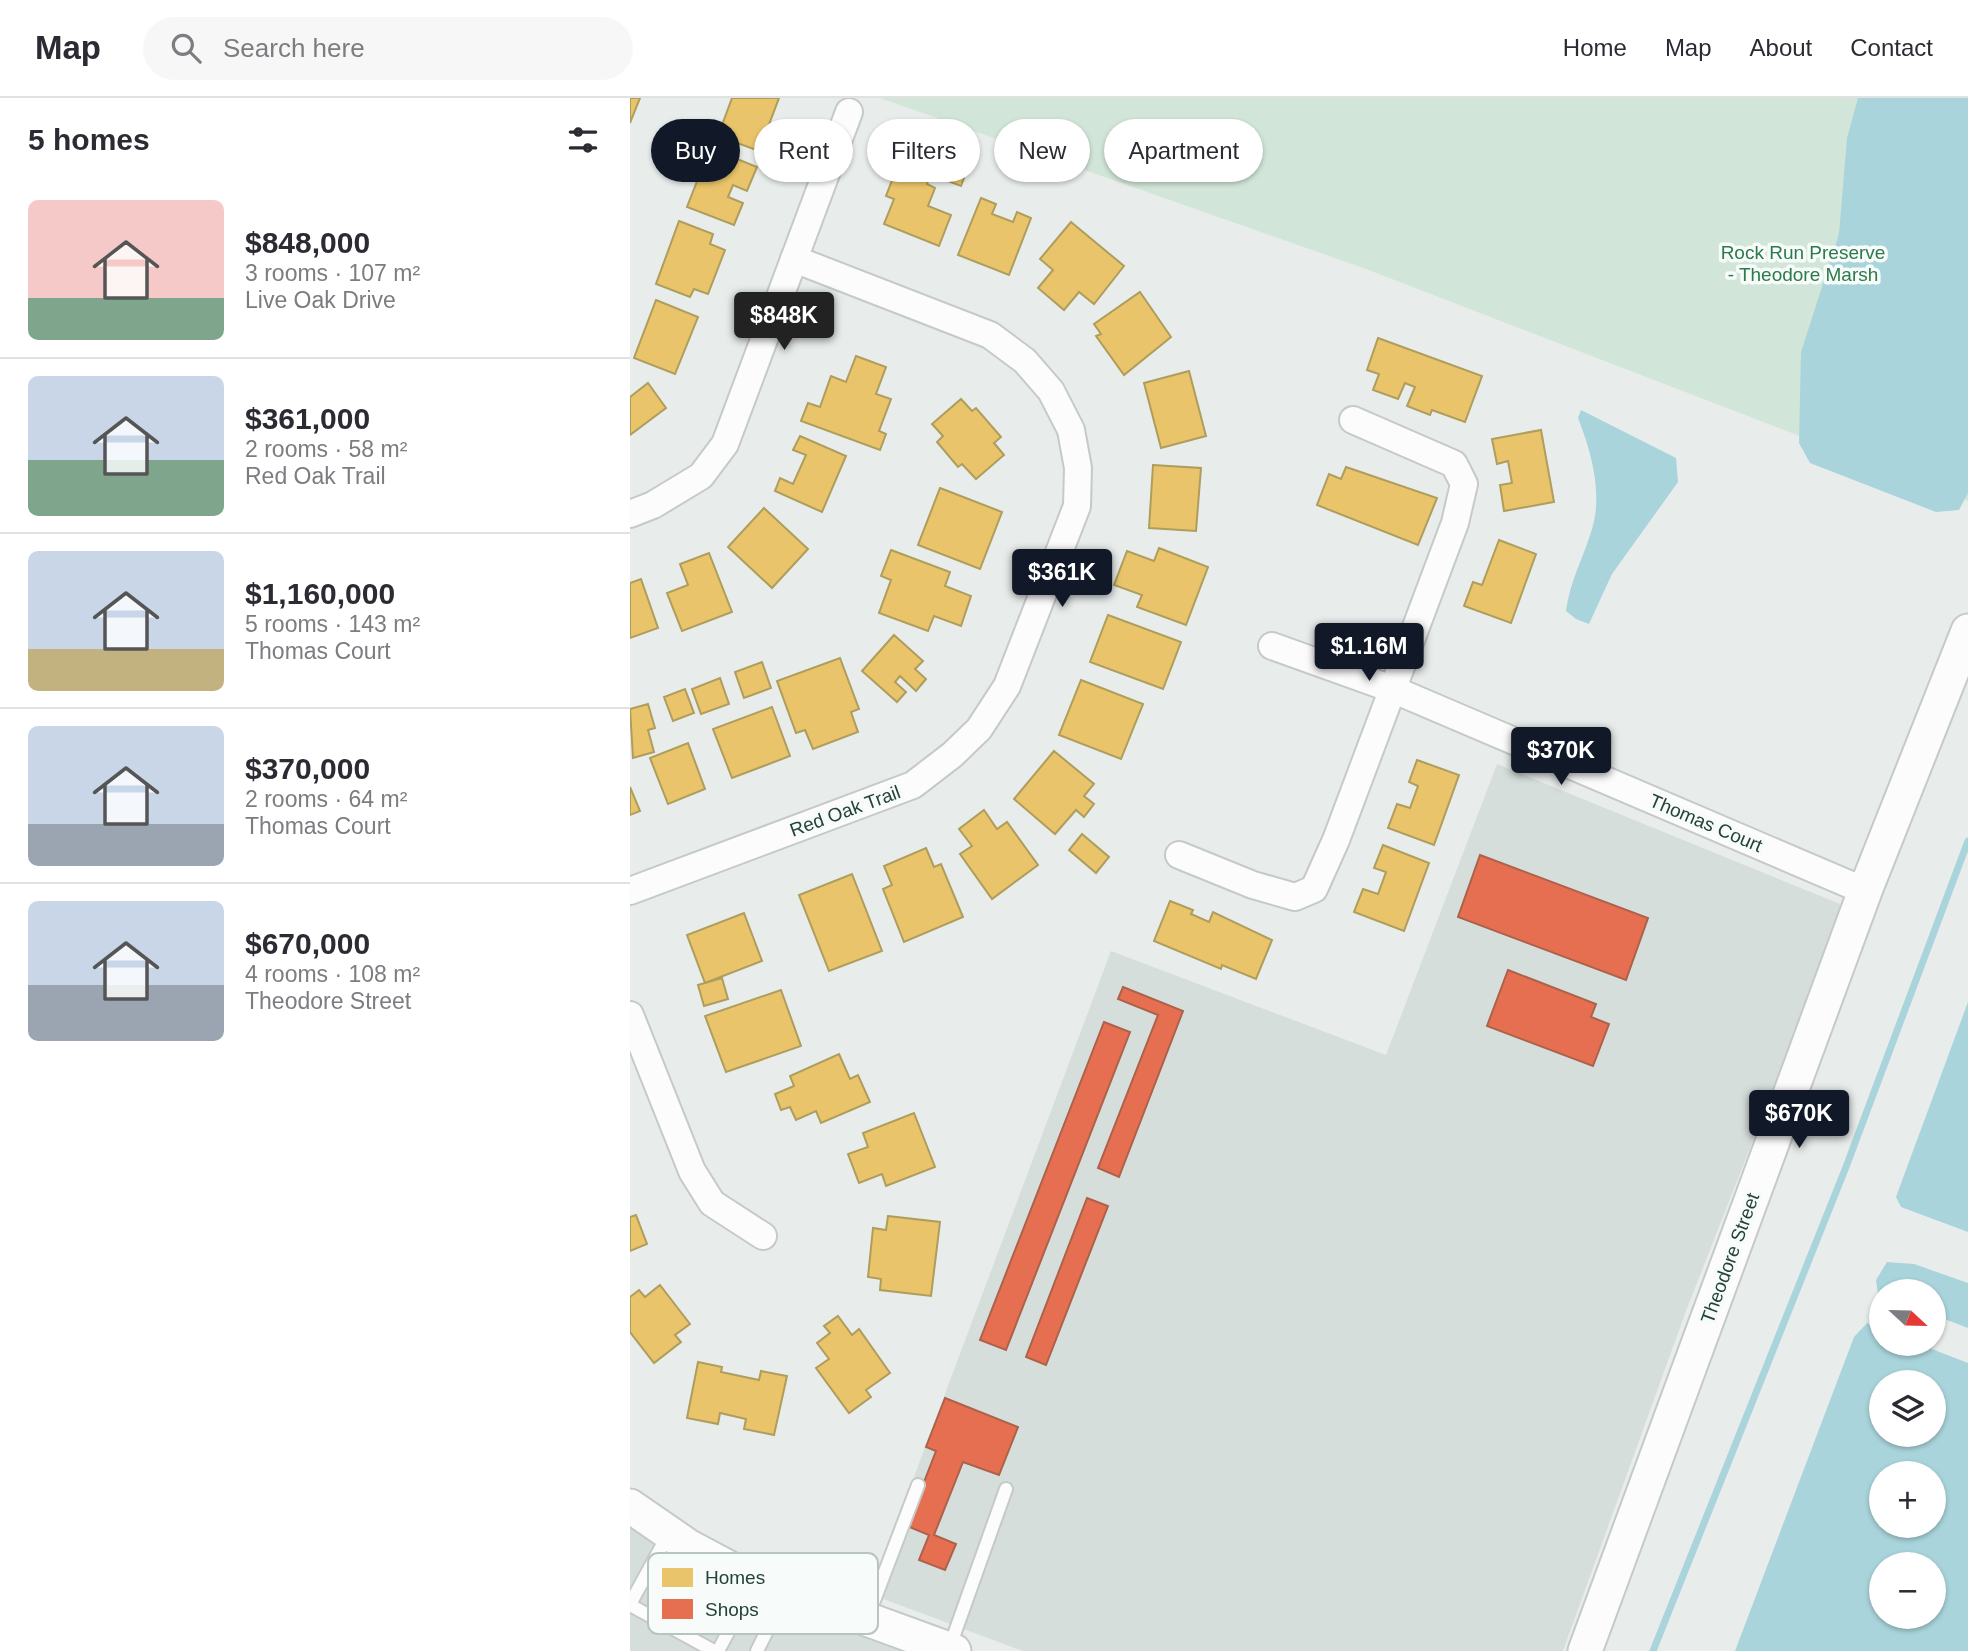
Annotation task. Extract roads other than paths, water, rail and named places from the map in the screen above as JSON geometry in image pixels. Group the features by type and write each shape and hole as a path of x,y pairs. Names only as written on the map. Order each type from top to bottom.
{"street":[{"path":"630,514 653,505 701,476 725,444 849,112"},
{"name":"Red Oak Trail","path":"630,891 913,786 952,755 979,729 1007,686 1077,506 1078,468 1071,430 1051,391 1026,361 990,335 794,259"},
{"path":"1179,855 1253,885 1295,897 1314,889 1336,840 1455,523 1464,484 1454,464 1353,419"},
{"name":"Theodore Street","path":"1585,1651 1865,891 1968,631"},
{"name":"Thomas Court","path":"1272,646 1392,689 1865,891"},
{"path":"630,1015 692,1171 712,1203 763,1236"},
{"path":"630,1506 688,1546 703,1553"},
{"path":"878,1623 951,1650"}],"lane":[{"path":"878,1590 918,1485"},
{"path":"951,1650 1006,1489"},
{"path":"658,1553 669,1533"},
{"path":"648,1572 630,1605 648,1615"},
{"path":"684,1634 716,1651 730,1634"}],"water":[{"path":"1858,98 1968,98 1968,493 1959,510 1936,512 1810,463 1799,443 1801,352 1839,234 1847,138"},
{"path":"1581,410 1676,458 1678,482 1612,574 1589,624 1566,611 1595,515 1594,472 1578,418"},
{"path":"1968,1002 1968,1232 1901,1207 1896,1197"},
{"path":"1887,1262 1914,1264 1968,1283 1968,1328 1946,1320 1946,1279 1877,1279"},
{"path":"1867,1323 1869,1356 1946,1354 1968,1363 1968,1651 1735,1651 1854,1337"}],"waterway":[{"path":"1653,1651 1846,1167 1968,841"}],"park label":[{"name":"Rock Run Preserve - Theodore Marsh","path":"1803,263"}]}
